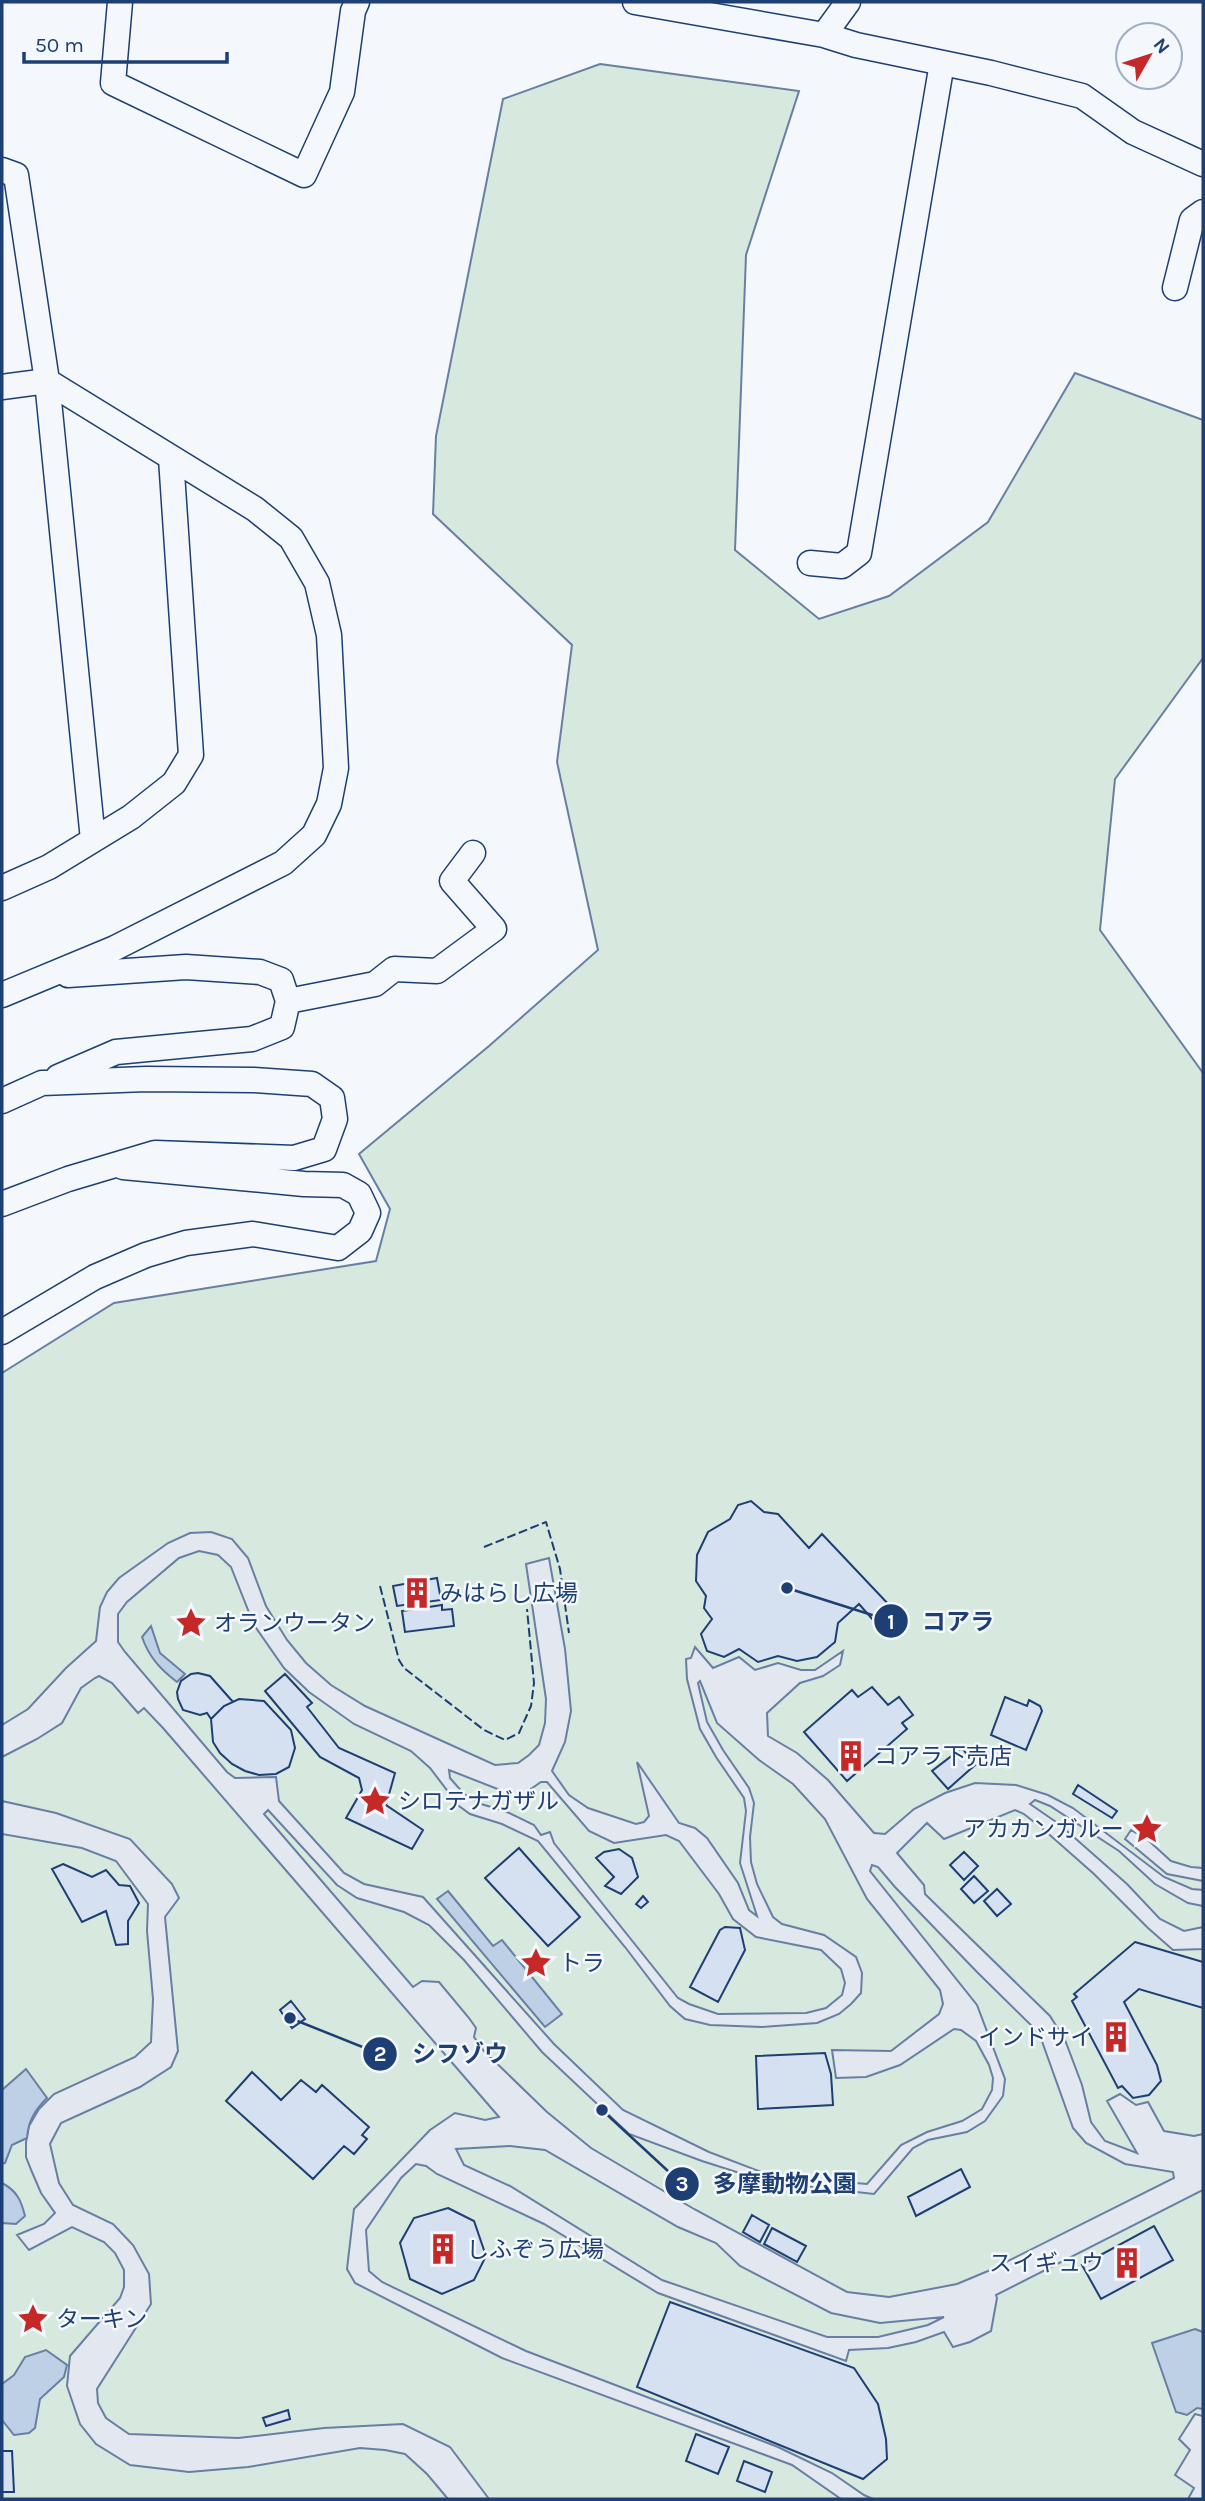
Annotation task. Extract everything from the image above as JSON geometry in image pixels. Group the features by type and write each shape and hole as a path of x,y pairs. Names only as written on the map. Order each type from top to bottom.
{"street":[{"path":"120,2 113,83 304,175 342,92 353,10 357,2"},
{"path":"635,2 824,35 1082,96 1133,132 1203,164"},
{"path":"824,35 848,2"},
{"path":"810,563 842,566 859,553 942,63"},
{"path":"2,170 16,175 47,381 93,840"},
{"path":"1175,288 1192,220 1203,212"},
{"path":"2,387 47,381 255,509 291,538 317,583 329,635 336,768 329,804 314,835 283,863 115,948 2,995"},
{"path":"2,888 49,867 131,817 174,783 191,755 171,458"},
{"path":"288,1001 375,985 394,969 437,971 494,929 452,881 473,853"},
{"path":"2,1101 116,1052 252,1039 282,1027 288,1001 281,981 260,972 186,967 47,976"},
{"path":"2,1204 68,1179 155,1153 294,1158 324,1149 335,1119 331,1098 312,1084 254,1080 146,1079 42,1083"},
{"path":"2,1332 95,1277 146,1255 186,1243 253,1234 338,1248 360,1231 368,1213 359,1194 343,1185 304,1184 112,1166"}],"shaded area":[{"path":"600,64 799,91 746,255 735,550 819,619 889,596 988,522 1075,373 1203,420 1203,658 1115,779 1100,930 1203,1073 1203,2499 2,2499 2,1373 114,1303 376,1261 390,1209 359,1154 489,1046 598,950 557,762 572,645 433,514 436,436 503,99"},
{"path":"211,1532 232,1539 248,1558 266,1606 287,1640 306,1663 331,1685 365,1706 495,1765 518,1763 529,1755 539,1745 545,1723 546,1699 526,1564 549,1558 565,1649 571,1711 565,1742 552,1771 569,1795 588,1808 636,1824 644,1822 649,1816 637,1762 679,1823 695,1828 707,1838 738,1883 749,1910 757,1916 740,1863 746,1811 744,1798 700,1729 687,1679 686,1659 691,1658 695,1647 713,1668 739,1657 755,1670 778,1663 801,1670 815,1670 843,1651 840,1665 823,1676 800,1683 767,1713 768,1736 797,1753 828,1780 874,1833 885,1834 914,1809 945,1793 975,1783 1016,1785 1048,1795 1073,1808 1164,1877 1192,1889 1203,1890 1203,1906 1188,1903 1155,1884 1119,1851 1050,1806 1035,1800 1030,1804 1059,1824 1127,1884 1160,1919 1184,1931 1203,1927 1203,1949 1173,1950 1094,1874 1043,1829 1015,1810 944,1839 927,1823 897,1853 924,1885 925,1894 1050,2016 1065,2040 1082,2085 1091,2122 1105,2141 1137,2153 1107,2101 1120,2094 1136,2105 1148,2102 1164,2131 1194,2136 1203,2134 1203,2190 996,2295 991,2331 970,2342 953,2347 944,2332 888,2348 849,2350 846,2361 658,2293 544,2224 437,2174 426,2166 416,2164 401,2178 366,2230 369,2271 382,2282 526,2351 778,2447 832,2473 873,2499 841,2499 792,2465 502,2358 355,2283 347,2269 354,2209 430,2130 455,2113 485,2120 499,2117 163,1728 144,1708 138,1713 112,1683 99,1676 95,1678 81,1688 62,1723 2,1757 2,1725 28,1709 66,1668 96,1641 100,1607 107,1592 119,1578 168,1543 190,1533","holes":["199,1551 218,1555 231,1567 254,1625 284,1668 309,1692 354,1724 411,1751 430,1768 459,1806 470,1814 502,1824 538,1841 670,2006 685,2019 710,2025 762,2027 817,2023 839,2014 861,1993 862,1973 856,1957 824,1935 782,1924 773,1917 757,1884 751,1862 750,1837 754,1803 749,1788 707,1722 698,1683 700,1681 717,1723 759,1760 793,1784 825,1819 867,1899 940,1990 943,2004 939,2014 891,2051 832,2050 836,2078 866,2077 900,2065 954,2029 961,2030 976,2041 993,2078 992,2090 982,2109 962,2121 927,2132 901,2145 867,2184 772,2176 709,2152 623,2110 554,2044 423,1897 364,1884 344,1873 279,1801 276,1777 235,1778 227,1772 125,1652 118,1642 118,1614 127,1602 179,1558","449,1770 518,1797 529,1795 531,1789 541,1782 547,1782 589,1831 614,1843 666,1835 679,1841 719,1894 733,1919 756,1937 821,1950 841,1969 845,1983 842,1995 826,2008 806,2013 718,2014 678,1998 554,1843 550,1832 541,1835 534,1825 505,1811 481,1804 464,1794 450,1778","268,1810 337,1885 357,1898 404,1912 429,1925 464,1960 542,2052 629,2134 768,2182 874,2194 913,2148 928,2140 967,2132 985,2121 1003,2096 1005,2079 977,2005 870,1871 872,1865 878,1867 1039,2033 1073,2128 1086,2143 1125,2164 1173,2172 1174,2178 957,2284 889,2297 847,2292 694,2209 591,2148 547,2112 484,2051 474,2037 476,2028 439,1982 422,1981 413,1987 264,1814","510,2146 545,2150 678,2227 716,2243 740,2266 831,2313 880,2323 944,2317 928,2325 878,2337 827,2337 662,2280 510,2186 464,2165 456,2149"]},
{"path":"2,1801 56,1813 130,1839 172,1884 179,1898 165,1917 178,2051 171,2067 140,2087 61,2123 50,2144 59,2183 73,2205 113,2224 133,2245 149,2274 151,2304 97,2389 98,2403 106,2418 129,2434 238,2438 324,2428 403,2424 450,2447 489,2499 448,2499 405,2454 385,2450 360,2448 248,2467 189,2472 130,2465 96,2444 80,2424 67,2386 70,2356 120,2298 124,2287 124,2270 115,2253 104,2242 72,2227 29,2250 17,2235 44,2224 55,2213 41,2193 32,2172 26,2157 26,2142 29,2126 39,2109 54,2094 135,2057 151,2042 153,1999 147,1931 148,1904 116,1861 82,1848 2,1834"},
{"path":"1131,1830 1149,1841 1171,1861 1203,1868 1203,1881 1167,1874 1125,1839"},
{"path":"1195,2414 1203,2416 1203,2499 1188,2499 1194,2488 1175,2475 1190,2450 1179,2439"}],"water":[{"path":"151,1626 160,1653 185,1674 177,1682 148,1651 142,1637"},
{"path":"448,1891 493,1946 502,1940 562,2014 545,2027 437,1899"},
{"path":"26,2069 47,2098 33,2116 27,2138 12,2145 5,2163 2,2164 2,2090"},
{"path":"2,2183 18,2196 22,2205 25,2216 16,2224 2,2223"},
{"path":"1195,2329 1203,2332 1203,2409 1197,2408 1187,2415 1176,2412 1152,2343"},
{"path":"46,2350 67,2365 64,2377 40,2399 35,2428 29,2433 14,2435 2,2420 2,2384 14,2375 25,2357"}],"building":[{"path":"751,1501 764,1512 778,1514 809,1548 822,1534 891,1607 874,1621 859,1604 838,1623 835,1642 817,1657 797,1661 778,1656 758,1662 739,1649 724,1657 707,1651 701,1634 712,1619 704,1608 706,1596 696,1581 697,1555 708,1532 730,1519 738,1505"},
{"name":"みはらし広場","path":"437,1578 441,1600 397,1606 393,1586"},
{"path":"442,1605 442,1610 452,1609 454,1626 405,1632 402,1611"},
{"path":"198,1673 210,1676 233,1702 224,1706 211,1719 207,1713 200,1715 183,1710 178,1699 177,1692 181,1681"},
{"path":"285,1674 312,1703 307,1707 339,1748 395,1773 386,1805 423,1830 412,1849 346,1818 362,1790 359,1778 320,1757 265,1691"},
{"name":"コアラ下売店","path":"872,1687 888,1705 899,1697 913,1715 902,1723 907,1729 847,1781 804,1732 852,1690 858,1697"},
{"path":"1005,1697 1027,1706 1029,1700 1040,1706 1042,1711 1026,1750 991,1735"},
{"path":"239,1699 264,1701 291,1730 295,1748 289,1767 276,1774 259,1775 232,1764 220,1753 213,1742 211,1719 224,1706"},
{"path":"962,1748 975,1765 948,1789 932,1771"},
{"path":"1078,1785 1117,1811 1112,1818 1073,1794"},
{"path":"519,1848 580,1917 548,1946 485,1878"},
{"path":"619,1849 632,1858 638,1877 621,1894 605,1886 614,1877 596,1858 604,1852"},
{"path":"964,1852 978,1866 964,1880 950,1865"},
{"path":"63,1864 92,1877 106,1870 119,1885 130,1886 139,1903 128,1921 128,1944 116,1945 106,1911 82,1922 52,1869"},
{"path":"974,1876 988,1891 974,1903 961,1889"},
{"path":"997,1889 1011,1904 997,1916 984,1901"},
{"path":"643,1896 648,1902 641,1908 636,1904"},
{"path":"725,1927 740,1928 745,1950 718,2002 690,1987 720,1930"},
{"name":"インドサイ","path":"1135,1942 1203,1962 1203,2008 1139,1989 1124,2002 1157,2065 1161,2081 1149,2095 1133,2098 1122,2086 1118,2088 1072,2001 1077,1997 1074,1994"},
{"path":"291,2001 305,2019 292,2028 280,2010"},
{"path":"825,2053 831,2074 833,2105 758,2109 756,2056"},
{"path":"252,2072 281,2100 301,2080 316,2092 322,2085 369,2127 362,2135 367,2139 354,2154 344,2146 313,2179 226,2101"},
{"path":"961,2169 970,2187 916,2216 908,2197"},
{"name":"しふぞう広場","path":"448,2208 474,2221 486,2256 474,2280 442,2294 410,2279 400,2243 414,2218"},
{"path":"752,2215 769,2225 760,2242 743,2232"},
{"name":"スイギュウ","path":"1154,2226 1173,2260 1101,2299 1082,2265"},
{"path":"772,2228 806,2246 797,2262 764,2244"},
{"path":"670,2302 854,2368 878,2404 886,2439 887,2459 863,2479 637,2387"},
{"path":"288,2410 290,2419 266,2426 263,2418"},
{"path":"696,2434 729,2447 718,2474 686,2461"},
{"path":"2,2451 12,2451 14,2492 2,2492"},
{"path":"744,2461 772,2472 765,2492 737,2481"}],"fence":[{"path":"484,1547 546,1522 560,1569 569,1633"},
{"path":"380,1586 399,1660 404,1668 484,1730 505,1740 519,1733 531,1706 534,1683 527,1609"}],"place":[{"name":"コアラ","path":"787,1588"},
{"name":"みはらし広場","path":"417,1593"},
{"name":"オランウータン","path":"191,1623"},
{"name":"コアラ下売店","path":"851,1756"},
{"name":"シロテナガザル","path":"375,1801"},
{"name":"アカカンガルー","path":"1147,1829"},
{"name":"トラ","path":"536,1963"},
{"name":"シフゾウ","path":"290,2018"},
{"name":"インドサイ","path":"1116,2037"},
{"name":"多摩動物公園","path":"602,2110"},
{"name":"しふぞう広場","path":"443,2249"},
{"name":"スイギュウ","path":"1127,2263"},
{"name":"ターキン","path":"33,2319"}]}
